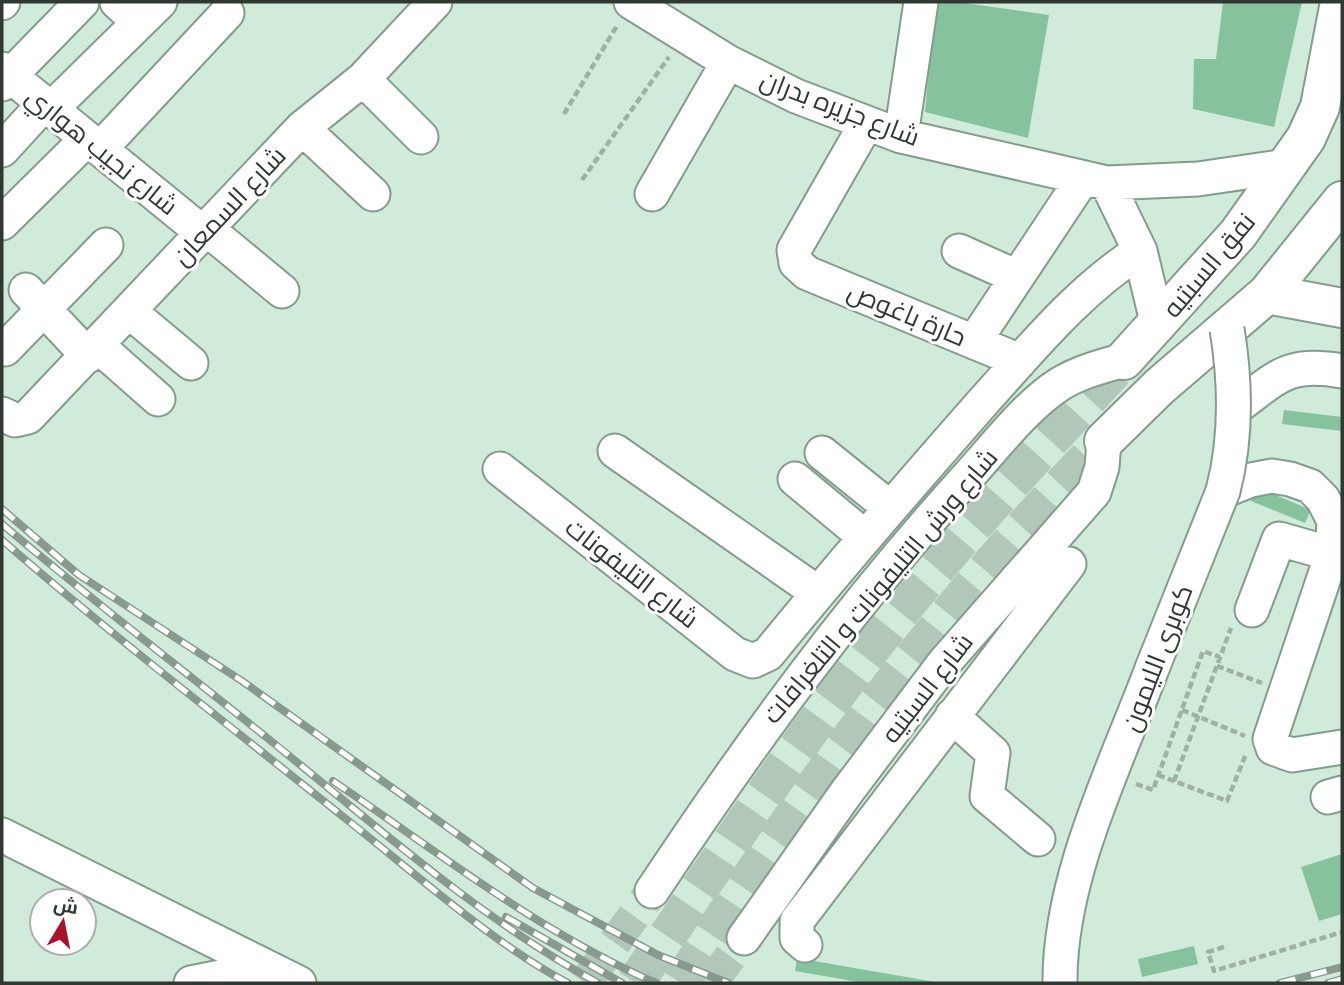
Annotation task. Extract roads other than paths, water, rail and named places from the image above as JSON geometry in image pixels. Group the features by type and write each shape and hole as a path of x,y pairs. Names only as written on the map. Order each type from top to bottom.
{"main road":[{"name":"نفق السبتيه","path":"1124,359 1158,326 1238,234 1306,138 1320,107 1340,2"},
{"name":"نفق السبتيه","path":"1104,441 1159,387 1267,294 1342,201"},
{"path":"1267,294 1342,308"}],"street":[{"path":"4,76 82,2"},
{"name":"شارع السمعان","path":"15,415 93,351 302,128 363,79 435,2"},
{"name":"شارع جزيره بدران","path":"631,2 728,62 796,96 901,136 1095,181 1198,179 1287,166"},
{"path":"901,136 920,2"},
{"path":"2,149 48,107 139,9"},
{"path":"2,223 94,144 227,13"},
{"path":"652,194 728,62"},
{"name":"شارع نجيب هواري","path":"4,76 48,107 282,290"},
{"path":"363,79 421,137"},
{"name":"حارة باغوص","path":"866,124 794,250 796,263 807,273 1020,361"},
{"path":"302,128 373,194"},
{"path":"974,342 1017,277 1095,181 1140,251 1158,326"},
{"path":"5,349 35,300 106,245"},
{"path":"958,251 1017,277"},
{"path":"615,451 818,593 890,507 1020,361 1090,288 1140,251"},
{"path":"35,300 93,351 158,399"},
{"path":"130,312 191,363"},
{"name":"كوبرى الليمون","path":"1060,983 1060,948 1066,906 1112,775 1223,491 1230,462 1234,409 1227,329"},
{"name":"شارع ورش التليفونات و التلغرافات","path":"652,891 740,759 824,646 913,537 1008,433 1059,384 1092,369 1124,359"},
{"path":"1234,409 1293,369 1308,366 1342,371"},
{"name":"شارع السبتيه","path":"744,938 846,793 936,674 1094,492 1102,467 1104,441"},
{"path":"822,453 890,507"},
{"name":"شارع التليفونات","path":"500,469 735,654 753,661 768,654 818,593"},
{"path":"1223,491 1251,480 1272,476 1310,486 1332,514 1332,554 1271,730 1263,744 1292,755 1342,747"},
{"path":"795,479 865,537"},
{"path":"1252,610 1279,539 1287,539 1332,554"},
{"path":"805,945 797,938 797,922 1069,564"},
{"path":"936,674 993,753 987,789 990,802 1038,839"},
{"path":"9,843 266,976 299,983"},
{"path":"191,983 266,976"}],"tunnel":[{"path":"635,983 856,668 975,524 1124,360"},
{"path":"681,983 776,840 879,701 988,568 1104,441"},
{"path":"585,983 652,891"},
{"path":"711,983 744,938"}],"railway":[{"path":"2,509 79,575 242,681 533,888 658,955 728,983"},
{"path":"2,524 427,868 510,929 598,983"},
{"path":"2,540 131,648 457,908 513,949 568,983"},
{"path":"333,781 490,890 571,940 656,983"},
{"path":"506,917 622,983"},
{"path":"1280,983 1342,967"},
{"path":"1328,983 1342,979"}]}
